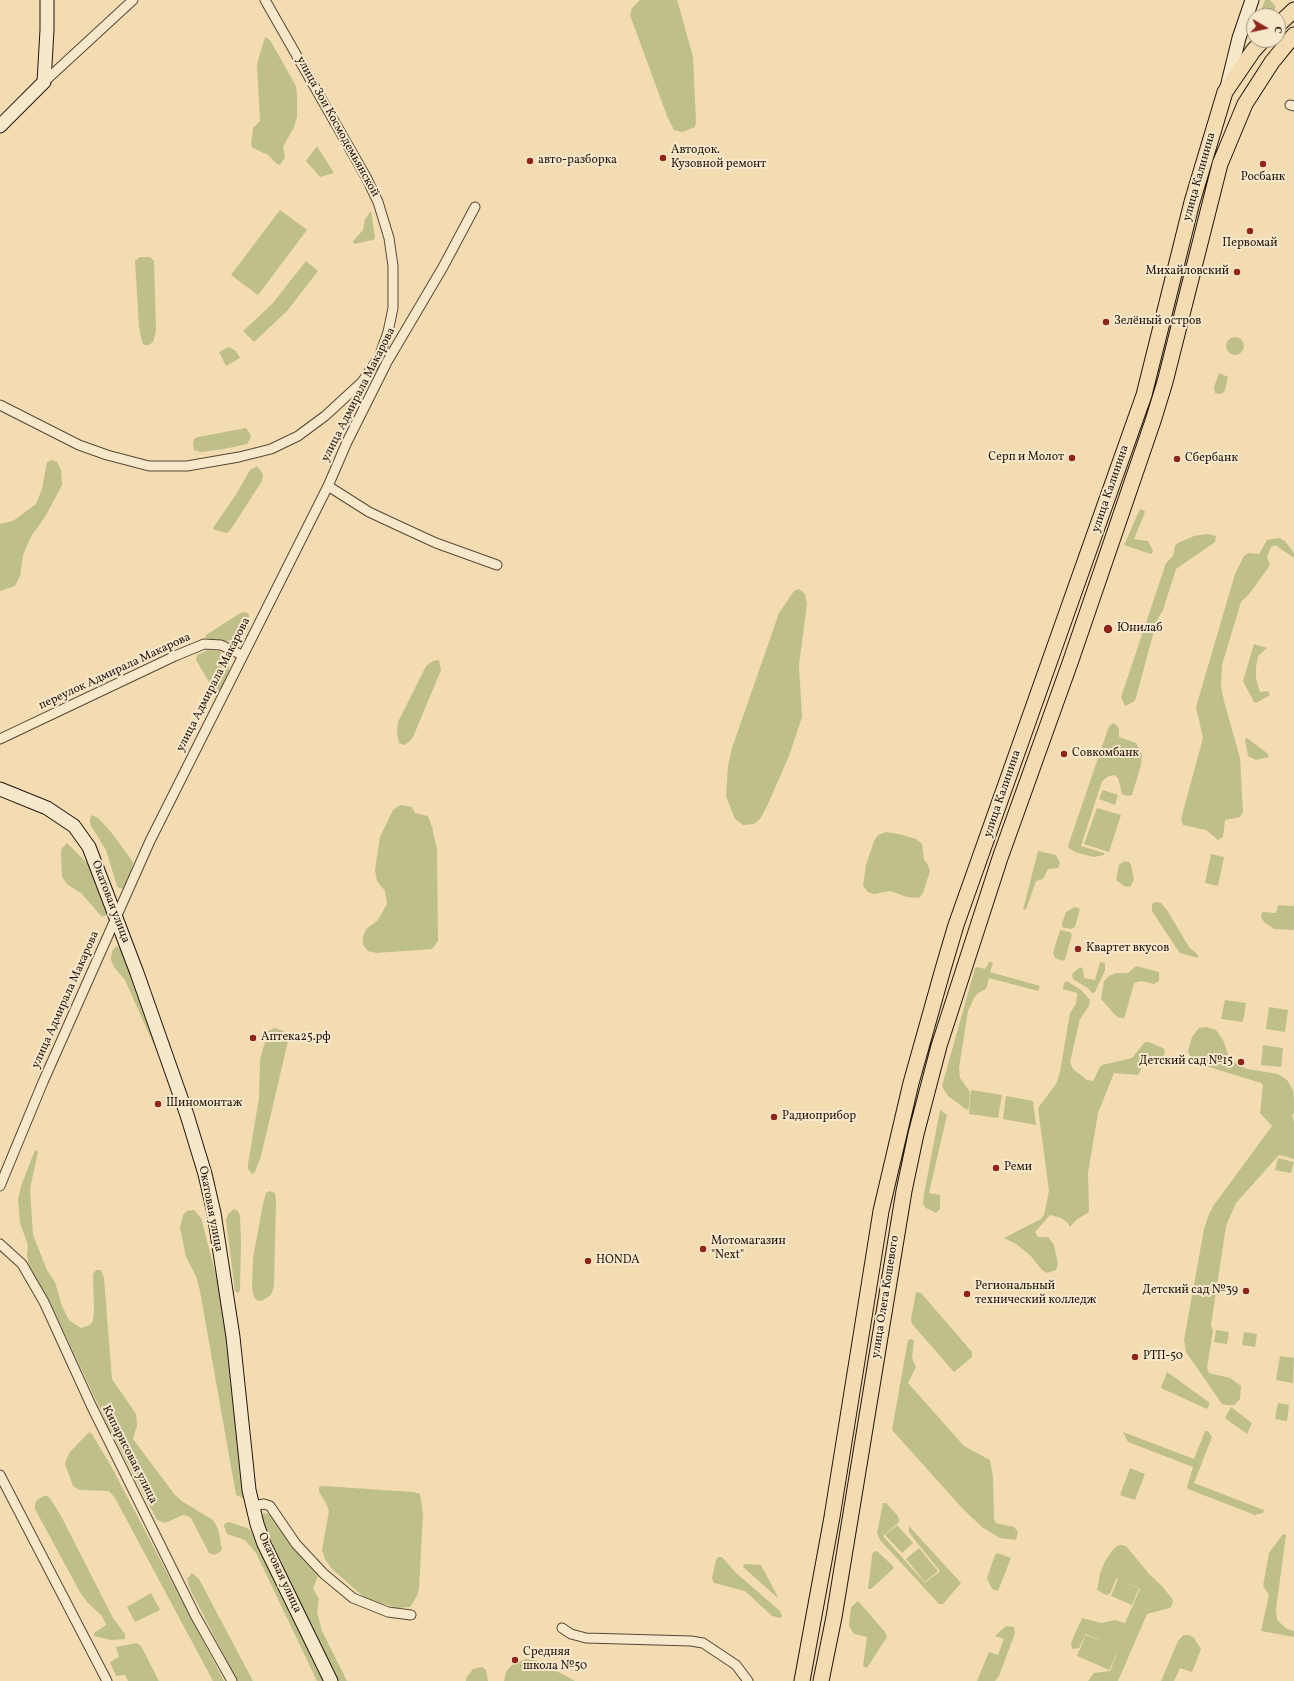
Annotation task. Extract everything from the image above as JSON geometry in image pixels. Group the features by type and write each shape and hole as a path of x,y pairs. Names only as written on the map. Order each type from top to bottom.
{"highway":[{"path":"1286,18 1294,10"},
{"name":"улица Калинина","path":"979,920 1153,421 1165,382 1220,164 1245,104 1272,62 1294,35"},
{"path":"1225,92 1256,48"},
{"name":"улица Калинина","path":"943,969 959,917 1144,395 1192,202 1225,92"},
{"name":"улица Олега Кошевого","path":"821,1681 834,1617 890,1269 914,1141 939,1046 979,920"},
{"name":"улица Олега Кошевого","path":"802,1681 850,1409 874,1246 911,1083 943,969"}],"main road":[{"path":"0,126 44,82 47,0"},
{"name":"улица Калинина","path":"1225,92 1239,38 1252,0"},
{"name":"Окатовая улица","path":"0,789 47,808 74,826 89,847 116,917 177,1084 205,1174 214,1213 233,1337 249,1490 253,1506 264,1544 330,1681"}],"street":[{"path":"44,82 132,0"},
{"name":"улица Зои Космодемьянской","path":"0,405 79,444 107,456 149,466 186,466 271,449 298,436 325,416 362,382 378,357 388,332 394,290 389,238 385,221 366,177 265,0"},
{"name":"улица Адмирала Макарова","path":"0,1186 43,1082 150,841 328,486 347,442 387,362 443,267 475,207"},
{"path":"378,357 387,362"},
{"path":"328,486 369,512 436,543 497,565"},
{"name":"переулок Адмирала Макарова","path":"0,739 175,656 204,644 221,645 242,655"},
{"name":"Кипарисовая улица","path":"0,1244 22,1264 44,1302 91,1405 195,1615 232,1681"},
{"path":"0,1475 107,1681"},
{"path":"253,1506 264,1504 270,1506 296,1544 324,1574 353,1598 388,1612 411,1615"},
{"path":"562,1628 571,1634 586,1638 691,1641 703,1643 736,1666 748,1681"}],"green space":[{"path":"640,0 677,0 678,3 693,57 696,121 695,127 682,132 674,130 667,116 630,15 632,8"},
{"path":"1265,0 1270,0 1276,7 1275,8 1262,8"},
{"path":"265,37 270,40 296,86 297,117 294,127 283,147 285,157 280,165 268,155 253,148 251,145 253,128 260,121 257,64"},
{"path":"317,146 334,173 320,177 306,161"},
{"path":"280,210 307,230 258,295 231,275"},
{"path":"371,211 375,238 373,240 354,244 353,241 363,230 365,219"},
{"path":"140,257 150,257 154,261 156,331 153,342 149,345 144,345 142,342 139,327 135,261"},
{"path":"306,261 318,271 287,311 254,342 243,331 272,304"},
{"path":"1235,337 1241,340 1244,346 1241,352 1235,355 1229,352 1226,346 1229,340"},
{"path":"229,347 236,351 240,358 226,366 219,352"},
{"path":"1219,373 1228,377 1225,390 1223,393 1219,394 1215,393 1214,387"},
{"path":"246,428 251,437 247,444 201,452 194,450 194,439 198,437"},
{"path":"52,460 57,462 61,470 62,485 45,517 32,535 23,555 20,576 15,586 0,591 0,524 13,521 36,504 42,489 47,462"},
{"path":"257,466 263,474 262,481 231,529 227,533 215,530 213,528 237,493 250,470"},
{"path":"1140,509 1145,511 1134,539 1148,541 1153,551 1151,554 1124,545"},
{"path":"1207,534 1216,536 1215,542 1176,569 1163,610 1157,620 1135,701 1125,706 1121,697 1166,563 1173,556 1175,546 1178,543 1194,536"},
{"path":"1279,538 1285,541 1294,553 1294,558 1275,545 1271,547 1267,557 1270,565 1250,593 1241,602 1222,665 1221,686 1240,758 1243,812 1240,817 1225,820 1223,837 1218,840 1206,830 1183,825 1181,819 1203,738 1196,707 1235,574 1244,556 1249,553 1259,554 1267,540"},
{"path":"799,589 805,594 807,604 799,665 802,717 789,756 760,819 754,824 743,825 735,819 726,796 728,766 732,748 779,613 794,591"},
{"path":"242,612 248,613 249,625 248,630 241,636 234,640 222,642 213,641 205,637 206,635"},
{"path":"1254,644 1267,648 1258,656 1256,679 1260,692 1268,691 1270,695 1256,703 1254,702 1243,681"},
{"path":"208,650 220,651 229,666 229,671 224,685 218,691 212,687 196,660 197,655"},
{"path":"439,660 441,670 413,737 404,745 399,743 397,733 398,722 426,666 433,661"},
{"path":"1114,723 1119,728 1119,737 1136,743 1142,755 1141,765 1132,795 1127,796 1122,794 1118,778 1115,775 1109,776 1102,781 1081,846 1104,853 1104,855 1094,857 1075,852 1068,846 1109,726"},
{"path":"1247,738 1267,753 1269,757 1256,760 1248,756 1245,739"},
{"path":"1103,790 1118,795 1115,805 1099,799"},
{"path":"400,805 412,807 415,813 428,816 432,827 437,850 438,941 432,949 376,953 368,951 363,945 363,937 366,929 378,920 387,904 385,891 377,881 375,870 380,837 393,810"},
{"path":"1097,808 1121,815 1109,852 1084,844"},
{"path":"91,815 98,818 111,832 133,862 130,878 125,889 117,886 106,850 91,826"},
{"path":"886,832 916,839 922,844 924,860 930,871 923,893 919,898 907,897 890,891 874,894 868,892 863,886 866,865 874,841 878,835"},
{"path":"67,843 89,865 108,913 107,915 102,917 81,893 68,885 62,877 61,852 62,848"},
{"path":"1038,851 1056,855 1060,863 1058,868 1048,869 1043,879 1036,881 1026,909 1023,910"},
{"path":"1211,854 1224,857 1218,886 1205,883"},
{"path":"1124,861 1129,862 1131,865 1134,880 1130,887 1124,886 1116,880 1119,865"},
{"path":"1155,902 1161,903 1167,910 1189,947 1198,955 1198,958 1180,953 1152,911 1152,904"},
{"path":"1278,905 1294,906 1294,930 1274,929 1264,922 1261,917 1262,912 1276,913"},
{"path":"1075,907 1080,909 1075,927 1071,929 1062,927 1066,912"},
{"path":"1060,930 1070,932 1072,935 1065,959 1063,961 1055,958 1053,953"},
{"path":"116,946 122,949 165,1070 125,980 114,967 111,960 112,951"},
{"path":"990,961 993,963 990,972 1040,986 1038,991 989,978 986,989 978,993 974,998 968,1011 959,1068 960,1078 970,1092 969,1108 967,1110 948,1096 942,1086 975,968 985,969"},
{"path":"1100,962 1105,963 1105,970 1095,992 1092,993 1088,988 1073,979 1072,974 1080,967 1083,969 1084,978 1095,980"},
{"path":"1136,966 1159,972 1159,981 1154,984 1141,981 1134,983 1125,1016 1124,1018 1120,1018 1116,1016 1101,999 1104,981 1109,976 1116,973 1128,973"},
{"path":"1067,981 1081,990 1090,1000 1089,1006 1080,1019 1070,1062 1073,1069 1087,1080 1093,1081 1102,1065 1132,1058 1145,1042 1149,1042 1163,1048 1165,1052 1162,1060 1147,1057 1138,1075 1114,1073 1098,1113 1088,1173 1089,1212 1076,1220 1070,1227 1068,1223 1061,1218 1050,1215 1035,1232 1038,1237 1048,1237 1054,1245 1058,1264 1056,1270 1047,1273 1042,1270 1030,1255 1016,1244 1004,1238 1041,1219 1044,1215 1049,1191 1038,1108 1056,1084 1060,1072 1070,1013 1076,1004 1077,993 1063,989 1064,983"},
{"path":"1225,1000 1246,1003 1243,1022 1221,1019"},
{"path":"1269,1007 1288,1010 1285,1032 1266,1029"},
{"path":"1206,1027 1216,1030 1223,1040 1229,1057 1238,1065 1247,1069 1278,1074 1287,1080 1293,1090 1294,1099 1294,1114 1292,1114 1294,1122 1294,1159 1279,1155 1236,1203 1226,1226 1211,1325 1213,1331 1207,1368 1209,1373 1230,1378 1241,1386 1240,1399 1234,1405 1222,1404 1186,1352 1184,1340 1204,1229 1209,1214 1272,1126 1260,1113 1263,1085 1261,1083 1196,1063 1191,1059 1188,1051 1192,1037 1199,1028"},
{"path":"275,1028 283,1031 289,1037 261,1156 255,1172 252,1174 248,1169 248,1164 259,1098 260,1060 268,1031"},
{"path":"1263,1045 1283,1048 1281,1067 1261,1065"},
{"path":"971,1090 1002,1095 998,1118 969,1114"},
{"path":"1006,1096 1033,1101 1036,1125 1003,1119"},
{"path":"940,1110 947,1115 929,1193 940,1195 940,1209 936,1213 926,1208 923,1204"},
{"path":"35,1150 38,1152 30,1189 33,1235 47,1270 55,1282 62,1306 69,1320 76,1325 81,1328 90,1325 93,1321 94,1311 93,1274 96,1270 101,1270 104,1278 112,1379 136,1414 137,1425 133,1439 175,1495 183,1502 213,1520 218,1529 222,1549 214,1555 209,1553 191,1518 188,1516 183,1515 165,1523 157,1520 109,1428 50,1302 29,1267 27,1254 28,1245 20,1223 18,1200 21,1186"},
{"path":"1278,1158 1294,1162 1291,1173 1275,1170"},
{"path":"269,1191 275,1193 276,1200 274,1286 271,1295 258,1301 254,1297 252,1288 253,1258 263,1204 266,1193"},
{"path":"234,1209 238,1211 240,1216 240,1290 238,1293 235,1291 226,1220 228,1214"},
{"path":"194,1210 201,1218 217,1279 229,1357 245,1496 243,1498 236,1495 200,1291 196,1276 186,1257 180,1228 183,1215 187,1211"},
{"path":"916,1292 921,1293 972,1352 972,1357 954,1372 912,1324 911,1320"},
{"path":"1216,1330 1229,1332 1227,1344 1214,1342"},
{"path":"1244,1332 1257,1334 1255,1347 1242,1345"},
{"path":"911,1339 914,1341 912,1358 916,1367 908,1383 964,1446 990,1460 993,1477 994,1519 996,1523 1014,1527 1018,1532 1016,1540 1000,1538 982,1527 963,1509 892,1430 908,1340"},
{"path":"1280,1356 1294,1358 1293,1383 1276,1380"},
{"path":"1167,1372 1210,1403 1207,1409 1161,1388"},
{"path":"1278,1403 1289,1405 1287,1421 1275,1419"},
{"path":"1231,1407 1252,1423 1247,1434 1225,1418"},
{"path":"1205,1431 1208,1431 1212,1437 1194,1483 1264,1510 1263,1513 1255,1515 1188,1489 1187,1487 1193,1467 1128,1442 1123,1432 1194,1459"},
{"path":"89,1432 92,1434 111,1466 224,1681 213,1681 115,1498 109,1491 80,1490 73,1486 65,1464 66,1460 70,1452"},
{"path":"1130,1468 1145,1474 1135,1500 1120,1495"},
{"path":"319,1487 414,1492 420,1494 423,1513 419,1589 417,1596 410,1607 397,1608 365,1598 331,1568 325,1559 322,1550 329,1511 319,1492"},
{"path":"44,1496 50,1498 61,1516 113,1618 125,1634 125,1639 111,1640 94,1636 94,1633 106,1625 102,1616 81,1594 35,1509 37,1500"},
{"path":"883,1503 886,1503 898,1516 899,1522 883,1536 925,1583 940,1571 909,1532 909,1526 961,1583 943,1604 939,1604 880,1540 877,1533"},
{"path":"265,1513 271,1515 293,1548 318,1576 313,1588 319,1599 317,1612 322,1631 347,1681 335,1681 266,1531 262,1518 263,1514"},
{"path":"229,1522 247,1528 251,1531 324,1681 317,1681 256,1553 245,1540 227,1534 224,1526 225,1523"},
{"path":"897,1525 913,1543 902,1553 885,1535"},
{"path":"1283,1534 1286,1535 1276,1609 1277,1620 1287,1629 1294,1631 1294,1637 1261,1631 1269,1595 1263,1586 1269,1553"},
{"path":"1117,1546 1126,1546 1150,1575 1162,1586 1173,1600 1172,1605 1170,1608 1147,1614 1118,1681 1088,1681 1094,1673 1110,1671 1119,1649 1109,1670 1077,1656 1086,1635 1104,1642 1086,1634 1079,1648 1072,1649 1071,1643 1082,1618 1102,1623 1115,1620 1125,1623 1140,1589 1116,1579 1110,1594 1106,1595 1097,1590 1100,1574 1105,1561"},
{"path":"919,1548 938,1571 925,1582 906,1559"},
{"path":"877,1551 893,1566 893,1569 871,1589 868,1589 872,1556 873,1552"},
{"path":"997,1553 1011,1558 998,1591 992,1589 987,1578"},
{"path":"718,1557 722,1557 735,1572 780,1611 782,1616 780,1618 772,1616 745,1591 714,1583 712,1578"},
{"path":"744,1564 761,1565 779,1599 743,1567"},
{"path":"192,1573 199,1579 253,1681 237,1681 190,1589 187,1579"},
{"path":"1118,1579 1139,1588 1132,1605 1111,1596"},
{"path":"151,1593 160,1610 135,1622 127,1607"},
{"path":"858,1601 885,1632 887,1637 867,1668 863,1666 867,1637 854,1634 849,1626 851,1607"},
{"path":"1006,1626 1014,1627 1015,1633 999,1676 995,1681 977,1681 989,1652 998,1655 1004,1639 995,1636"},
{"path":"1183,1635 1189,1635 1194,1638 1201,1649 1192,1672 1180,1668 1174,1681 1161,1681 1178,1641"},
{"path":"137,1643 141,1646 159,1681 128,1681 125,1675 116,1676 110,1662 119,1657 116,1647"},
{"path":"526,1659 538,1661 575,1681 504,1681 506,1672 510,1667 515,1663"},
{"path":"482,1667 486,1670 488,1681 466,1681 466,1678 473,1669"}],"place":[{"name":"Автодок. Кузовной ремонт","path":"663,158"},
{"name":"авто-разборка","path":"530,161"},
{"name":"Росбанк","path":"1263,164"},
{"name":"Первомай","path":"1250,231"},
{"name":"Михайловский","path":"1237,272"},
{"name":"Зелёный остров","path":"1106,322"},
{"name":"Серп и Молот","path":"1072,458"},
{"name":"Сбербанк","path":"1177,459"},
{"name":"Юнилаб","path":"1108,629"},
{"name":"Совкомбанк","path":"1064,754"},
{"name":"Квартет вкусов","path":"1078,949"},
{"name":"Аптека25.рф","path":"253,1038"},
{"name":"Детский сад №15","path":"1241,1062"},
{"name":"Шиномонтаж","path":"158,1104"},
{"name":"Радиоприбор","path":"774,1117"},
{"name":"Реми","path":"996,1168"},
{"name":"Мотомагазин \"Next\"","path":"703,1249"},
{"name":"HONDA","path":"588,1261"},
{"name":"Детский сад №39","path":"1246,1291"},
{"name":"Региональный технический колледж","path":"967,1294"},
{"name":"РТП-50","path":"1135,1357"},
{"name":"Средняя школа №50","path":"515,1660"}]}
